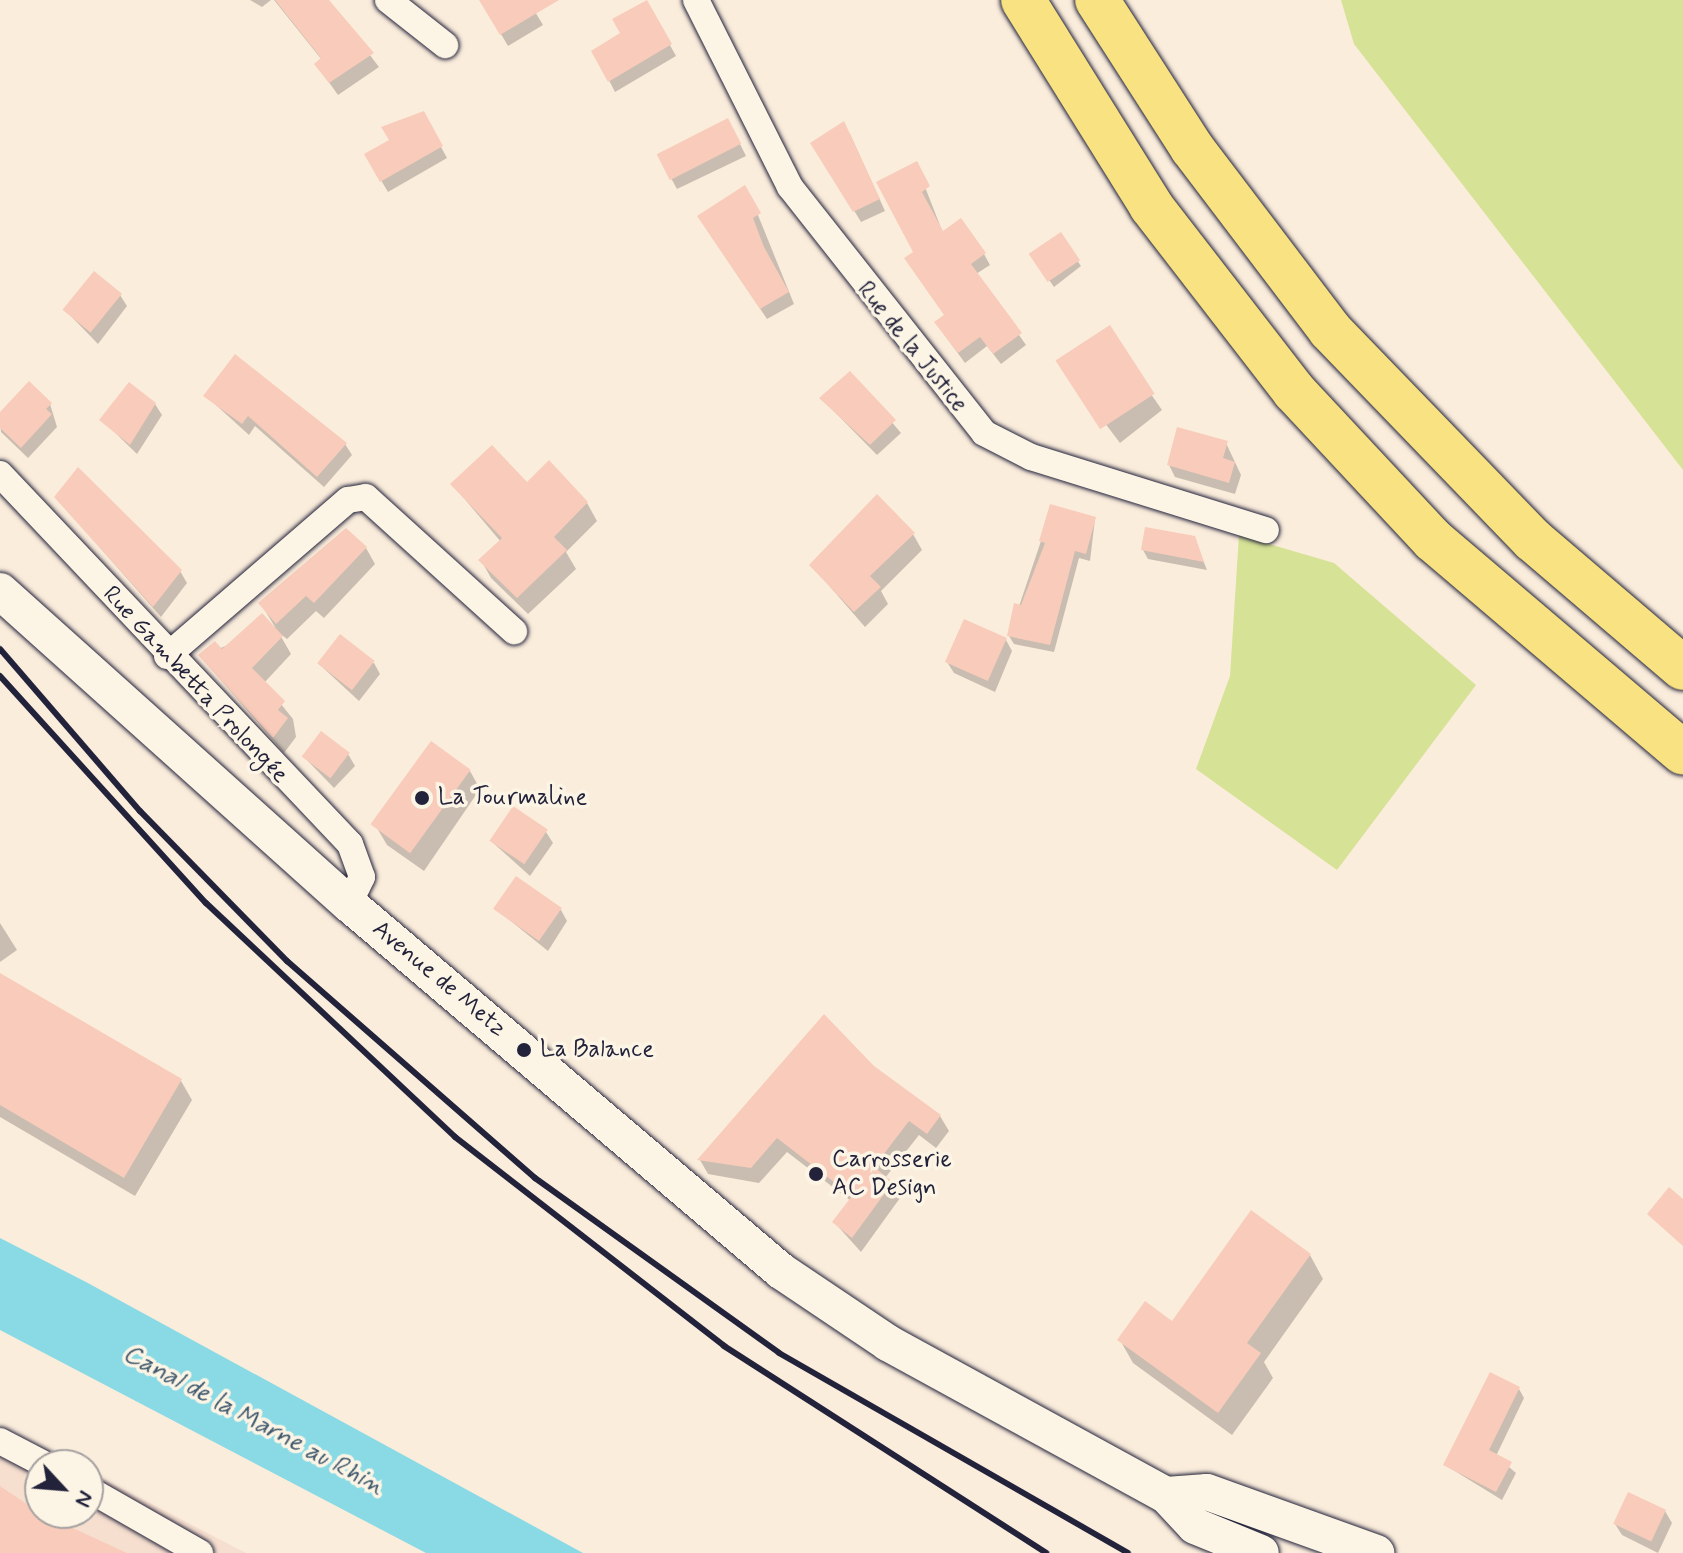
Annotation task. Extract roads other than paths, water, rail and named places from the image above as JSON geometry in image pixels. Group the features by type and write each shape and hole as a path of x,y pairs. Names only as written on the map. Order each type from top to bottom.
{"highway":[{"path":"1023,0 1151,206 1294,391 1444,550 1683,753"},
{"path":"1097,0 1192,148 1330,330 1533,540 1683,668"}],"main road":[{"name":"Avenue de Metz","path":"0,591 349,904 781,1271 977,1394 1166,1495"},
{"path":"1166,1495 1207,1492 1371,1551"},
{"path":"1166,1495 1195,1526 1261,1553"}],"street":[{"path":"388,0 445,45"},
{"name":"Rue de la Justice","path":"696,0 790,187 984,433 1031,457 1266,530"},
{"name":"Rue Gambetta Prolongée","path":"0,474 357,857 362,877 349,904"},
{"path":"167,656 348,500 366,497 514,631"},
{"path":"0,1441 24,1454"},
{"path":"104,1498 200,1553"}],"water":[{"name":"Canal de la Marne au Rhin","path":"0,1238 583,1553 426,1553 0,1330"}],"railway":[{"path":"0,649 140,811 287,961 535,1178 779,1353 1128,1553"},
{"path":"0,676 206,903 455,1137 724,1346 1046,1553"}],"place":[{"name":"La Tourmaline","path":"422,798"},
{"name":"La Balance","path":"524,1050"},
{"name":"Carrosserie AC Design","path":"816,1174"}]}
